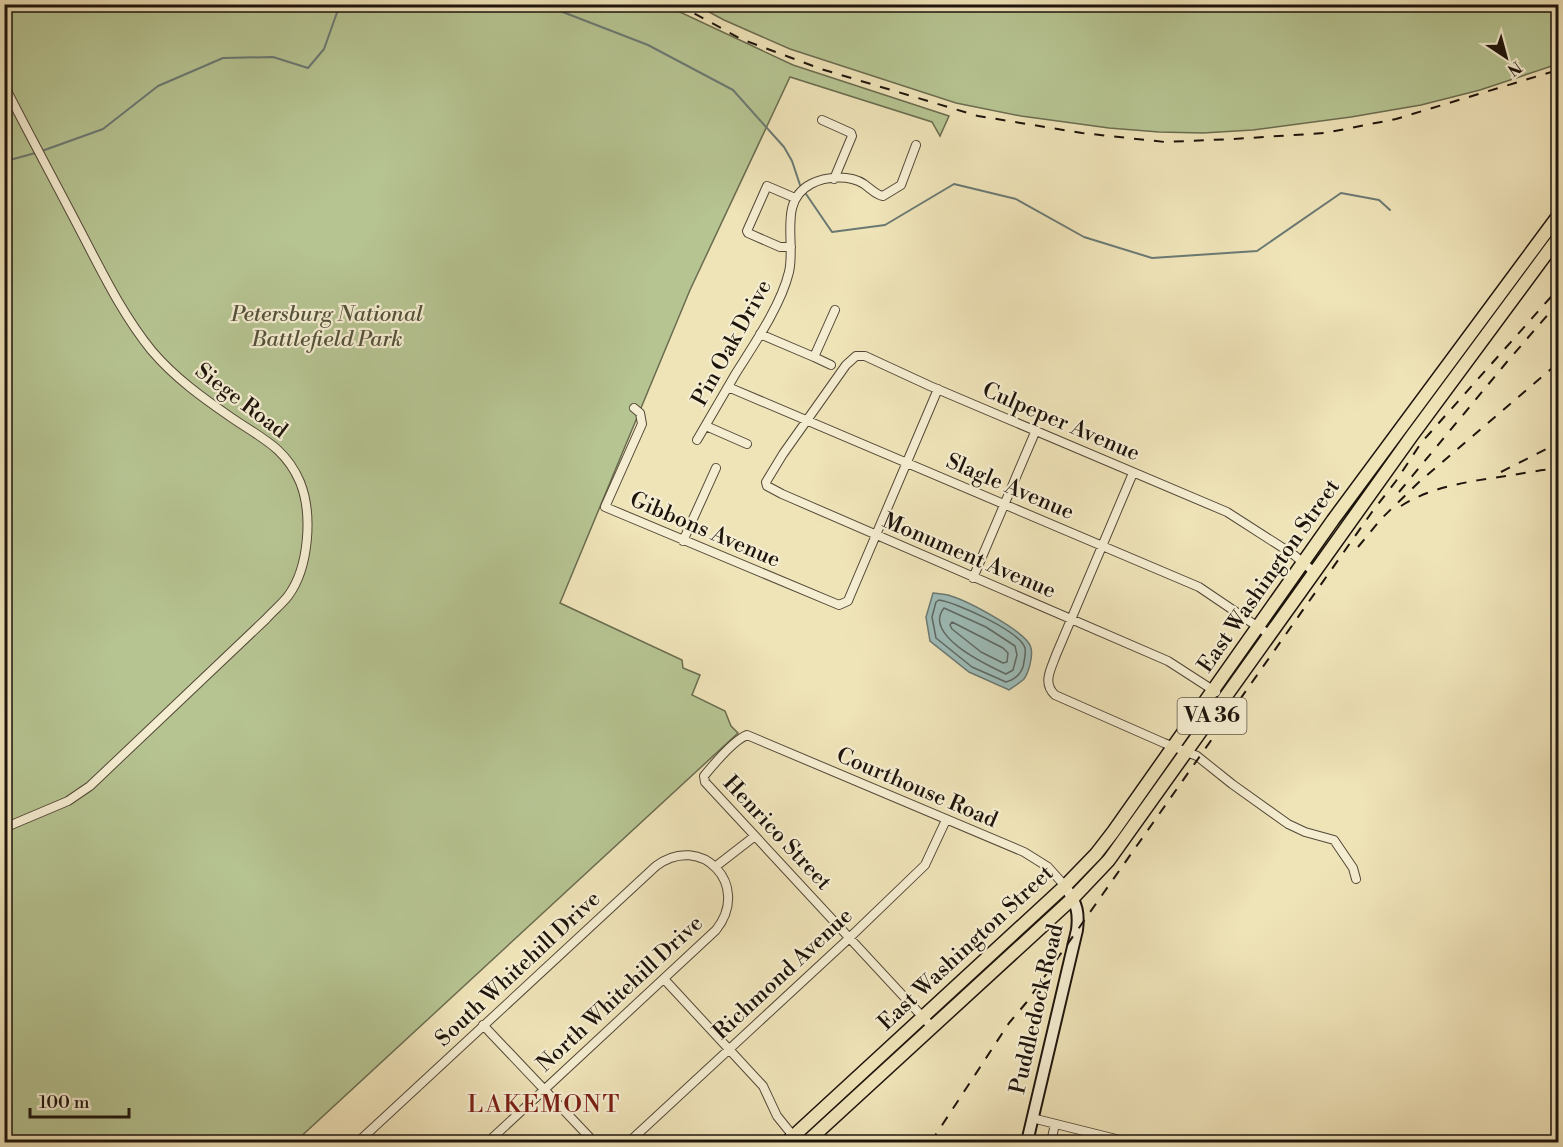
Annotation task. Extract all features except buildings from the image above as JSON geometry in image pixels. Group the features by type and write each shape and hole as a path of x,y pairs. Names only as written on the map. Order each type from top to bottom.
{"highway":[{"name":"East Washington Street","path":"793,1141 1065,886 1102,846 1304,562 1558,216"},
{"name":"East Washington Street","path":"807,1143 1072,898 1109,860 1314,572 1558,238"}],"main road":[{"name":"Puddledock Road","path":"1027,1143 1077,930 1078,912 1065,886"}],"street":[{"name":"Siege Road","path":"4,85 126,315 154,353 187,385 280,451 294,471 303,491 306,502 307,530 304,557 292,589 266,619 90,786 68,801 4,828"},
{"path":"822,120 851,133 834,179"},
{"path":"791,247 780,247 747,231 766,186 795,198 810,184 818,181 851,179 859,181 878,195 883,196 901,185 916,145"},
{"name":"Pin Oak Drive","path":"698,440 760,334 786,281 790,270 790,216 795,198"},
{"path":"814,357 835,310"},
{"path":"760,334 831,365"},
{"name":"Culpeper Avenue","path":"808,420 846,365 856,356 865,356 1231,514 1304,562 1314,572"},
{"name":"Slagle Avenue","path":"728,387 1206,590 1270,635"},
{"path":"876,535 938,389"},
{"name":"Gibbons Avenue","path":"634,408 640,413 642,424 605,507 837,605 843,604 850,596 876,535"},
{"name":"Monument Avenue","path":"808,420 776,464 766,484 782,494 1168,661 1225,698"},
{"path":"706,426 747,444"},
{"path":"974,578 1036,430"},
{"path":"683,541 716,468"},
{"path":"1133,473 1070,619 1056,655 1048,682 1049,687 1055,696 1187,751 1206,762 1232,784 1288,824 1305,832 1334,840 1353,868 1356,879"},
{"name":"Courthouse Road","path":"704,779 711,768 740,738 747,735 1040,861 1065,886"},
{"name":"Henrico Street","path":"704,779 932,1027"},
{"name":"Richmond Avenue","path":"629,1143 925,865 946,820"},
{"path":"715,867 755,836"},
{"name":"South Whitehill Drive","path":"358,1143 483,1025 662,862 685,855 701,858 715,867"},
{"name":"North Whitehill Drive","path":"488,1143 716,930 725,917 729,892 723,876 715,867"},
{"path":"664,979 763,1086 777,1116 793,1141"},
{"path":"483,1025 594,1143"},
{"path":"1032,1118 1128,1143"},
{"path":"1050,1143 1055,1124"}],"green space":[{"name":"Petersburg National Battlefield Park","path":"5,5 665,5 793,65 949,116 940,136 932,122 790,77 690,290 560,603 682,660 683,668 700,675 692,695 725,711 731,726 738,733 295,1142 5,1142"},
{"path":"696,5 1558,5 1558,64 1480,90 1421,105 1351,117 1253,130 1203,133 1159,132 1021,116 956,103 790,49"}],"water":[{"path":"933,593 949,595 970,604 1009,626 1027,641 1031,648 1030,664 1024,679 1009,690 969,672 930,641 926,617"}],"waterway":[{"path":"6,161 103,129 158,86 223,58 273,57 308,68 324,49 340,4"},
{"path":"542,4 648,45 733,90 784,147 792,161 800,185"},
{"path":"806,194 832,232 885,225 954,184 1016,199 1084,237 1152,258 1257,251 1341,193 1379,200 1390,210"}],"railway":[{"path":"677,4 741,39 821,69 978,116 1082,133 1165,142 1325,133 1396,119 1558,70"},
{"path":"931,1142 1009,1023 1026,1003 1421,443 1558,289"},
{"path":"1399,492 1558,303"},
{"path":"1358,547 1381,519 1418,483 1558,363"},
{"path":"1501,472 1558,443"},
{"path":"1401,506 1427,493 1455,485 1558,469"}],"district":[{"name":"LAKEMONT","path":"544,1105"}]}
